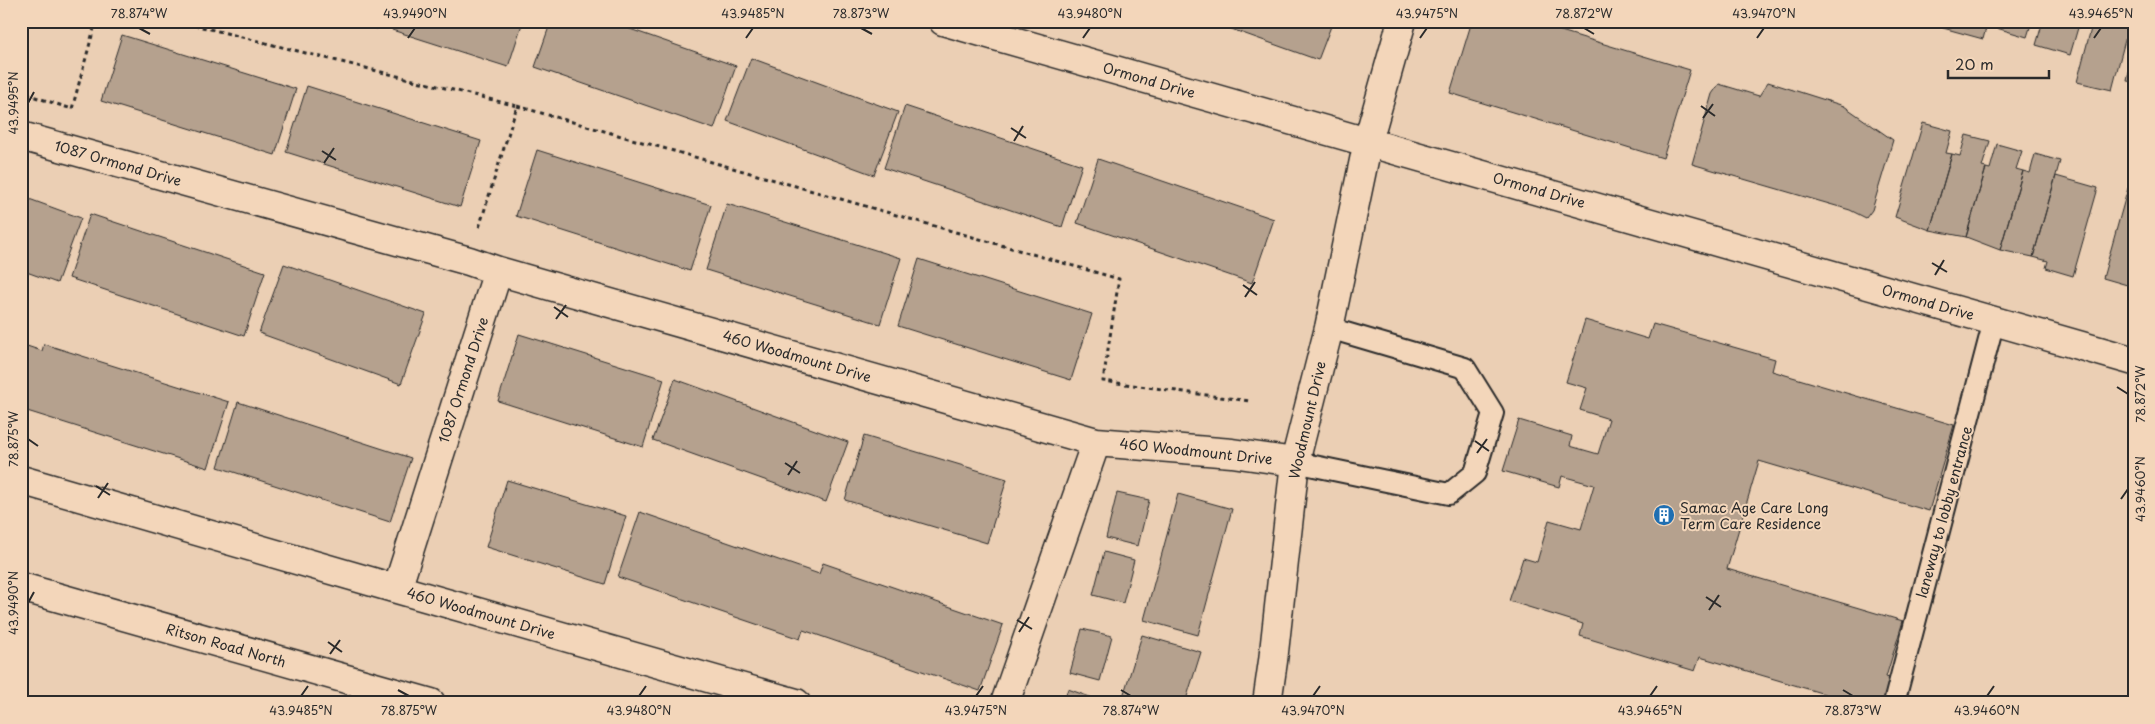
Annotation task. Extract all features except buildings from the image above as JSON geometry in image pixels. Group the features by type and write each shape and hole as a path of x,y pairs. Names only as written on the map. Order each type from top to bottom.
{"street":[{"name":"Ormond Drive","path":"943,21 2134,361"},
{"name":"Woodmount Drive","path":"1267,703 1274,661 1295,462 1329,328 1368,141 1402,21"},
{"name":"1087 Ormond Drive","path":"23,125 498,271 397,589"},
{"name":"460 Woodmount Drive","path":"498,271 1096,442 1232,453 1295,462"},
{"path":"1005,703 1096,442"},
{"path":"21,480 397,589"},
{"name":"Ritson Road North","path":"21,588 431,703"},
{"name":"460 Woodmount Drive","path":"397,589 796,703"}],"lane":[{"name":"laneway to lobby entrance","path":"1894,703 1994,321"},
{"path":"1295,462 1449,494 1475,473 1493,413 1465,368 1329,328"}],"path":[{"path":"23,125 30,95 72,109 96,21"},
{"path":"180,21 517,106 1120,280 1103,381 1250,401"},
{"path":"469,261 517,106"}],"place":[{"name":"Samac Age Care Long Term Care Residence","path":"1664,515"}]}
